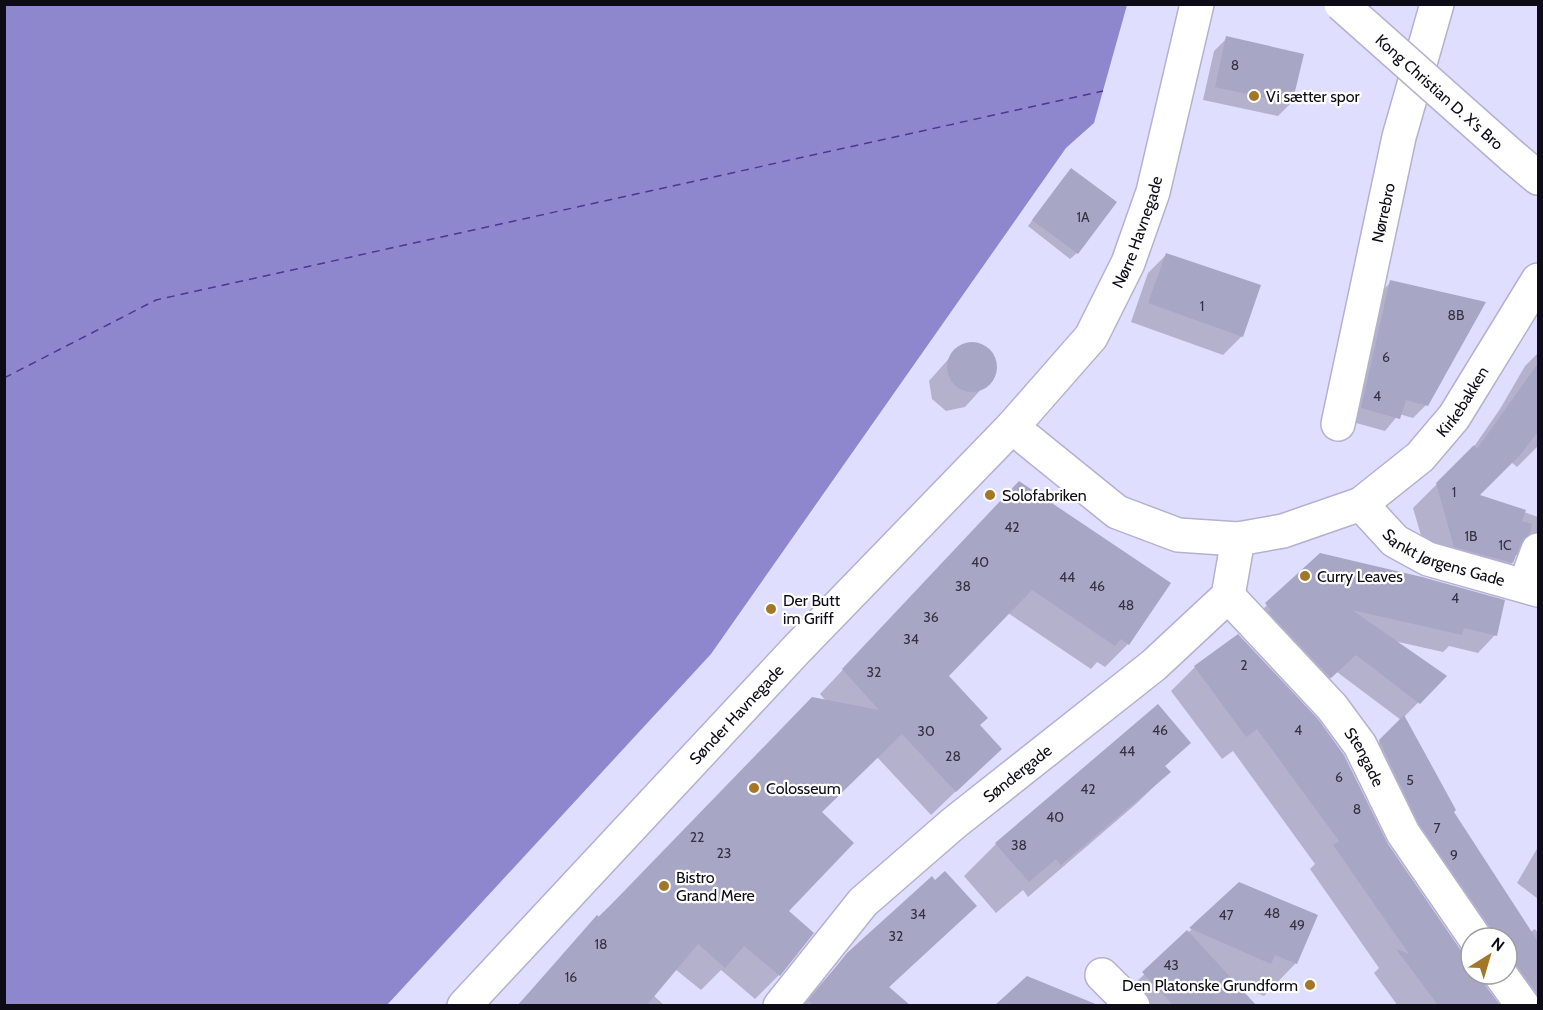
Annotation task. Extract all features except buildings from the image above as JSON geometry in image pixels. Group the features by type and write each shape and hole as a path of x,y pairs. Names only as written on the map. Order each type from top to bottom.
{"street":[{"name":"Nørre Havnegade","path":"1012,427 1091,337 1128,263 1153,192 1197,4"},
{"name":"Kong Christian D. X's Bro","path":"1341,4 1539,178"},
{"name":"Nørrebro","path":"1338,424 1400,137 1437,4"},
{"name":"Kirkebakken","path":"1361,504 1420,457 1454,417 1539,280"},
{"path":"1012,427 1117,512 1178,535 1238,539 1282,531 1361,504"},
{"name":"Sønder Havnegade","path":"464,1005 797,649 1012,427"},
{"name":"Sankt Jørgens Gade","path":"1361,504 1395,541 1428,559 1532,587"},
{"path":"1228,596 1238,539"},
{"path":"1532,587 1539,550"},
{"name":"Stengade","path":"1228,596 1332,706 1360,746 1403,833 1466,926"},
{"name":"Søndergade","path":"780,1005 863,902 954,823 1154,665 1228,596"},
{"path":"1102,975 1133,1005"},
{"path":"1509,986 1523,1005"}],"shaded area":[{"path":"5,4 1127,5 1094,123 1066,148 711,654 387,1005 5,1006"}],"ferry route":[{"path":"4,378 156,300 1103,91"}],"place":[{"name":"Vi sætter spor","path":"1254,96"},
{"name":"Solofabriken","path":"990,495"},
{"name":"Curry Leaves","path":"1305,576"},
{"name":"Der Butt im Griff","path":"771,609"},
{"name":"Colosseum","path":"754,788"},
{"name":"Bistro Grand Mere","path":"664,886"},
{"name":"Den Platonske Grundform","path":"1310,985"}]}
